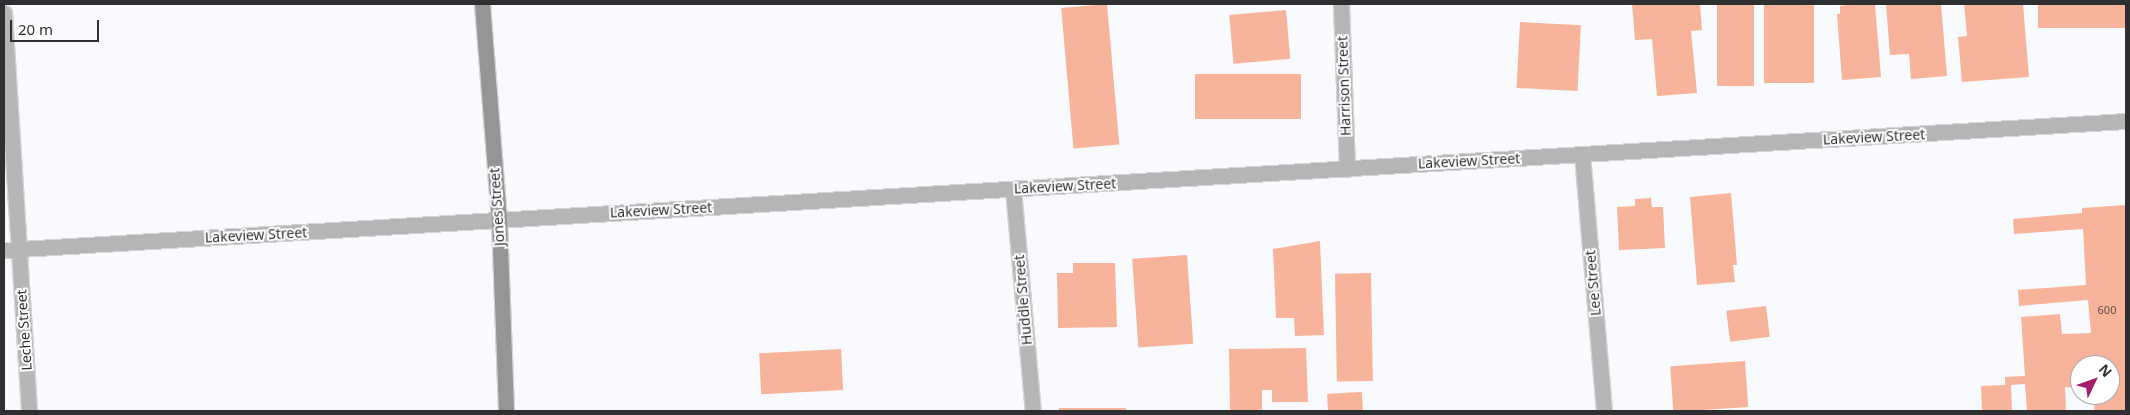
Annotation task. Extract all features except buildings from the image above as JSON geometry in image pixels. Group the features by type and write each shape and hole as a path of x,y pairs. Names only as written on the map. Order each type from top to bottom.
{"street":[{"name":"Jones Street","path":"482,4 499,220 506,411"},
{"name":"Harrison Street","path":"1341,4 1347,169"},
{"name":"Leche Street","path":"4,14 29,411"},
{"name":"Lakeview Street","path":"4,250 2126,122"},
{"name":"Lee Street","path":"1582,154 1604,411"},
{"name":"Huddle Street","path":"1013,189 1033,411"}]}
